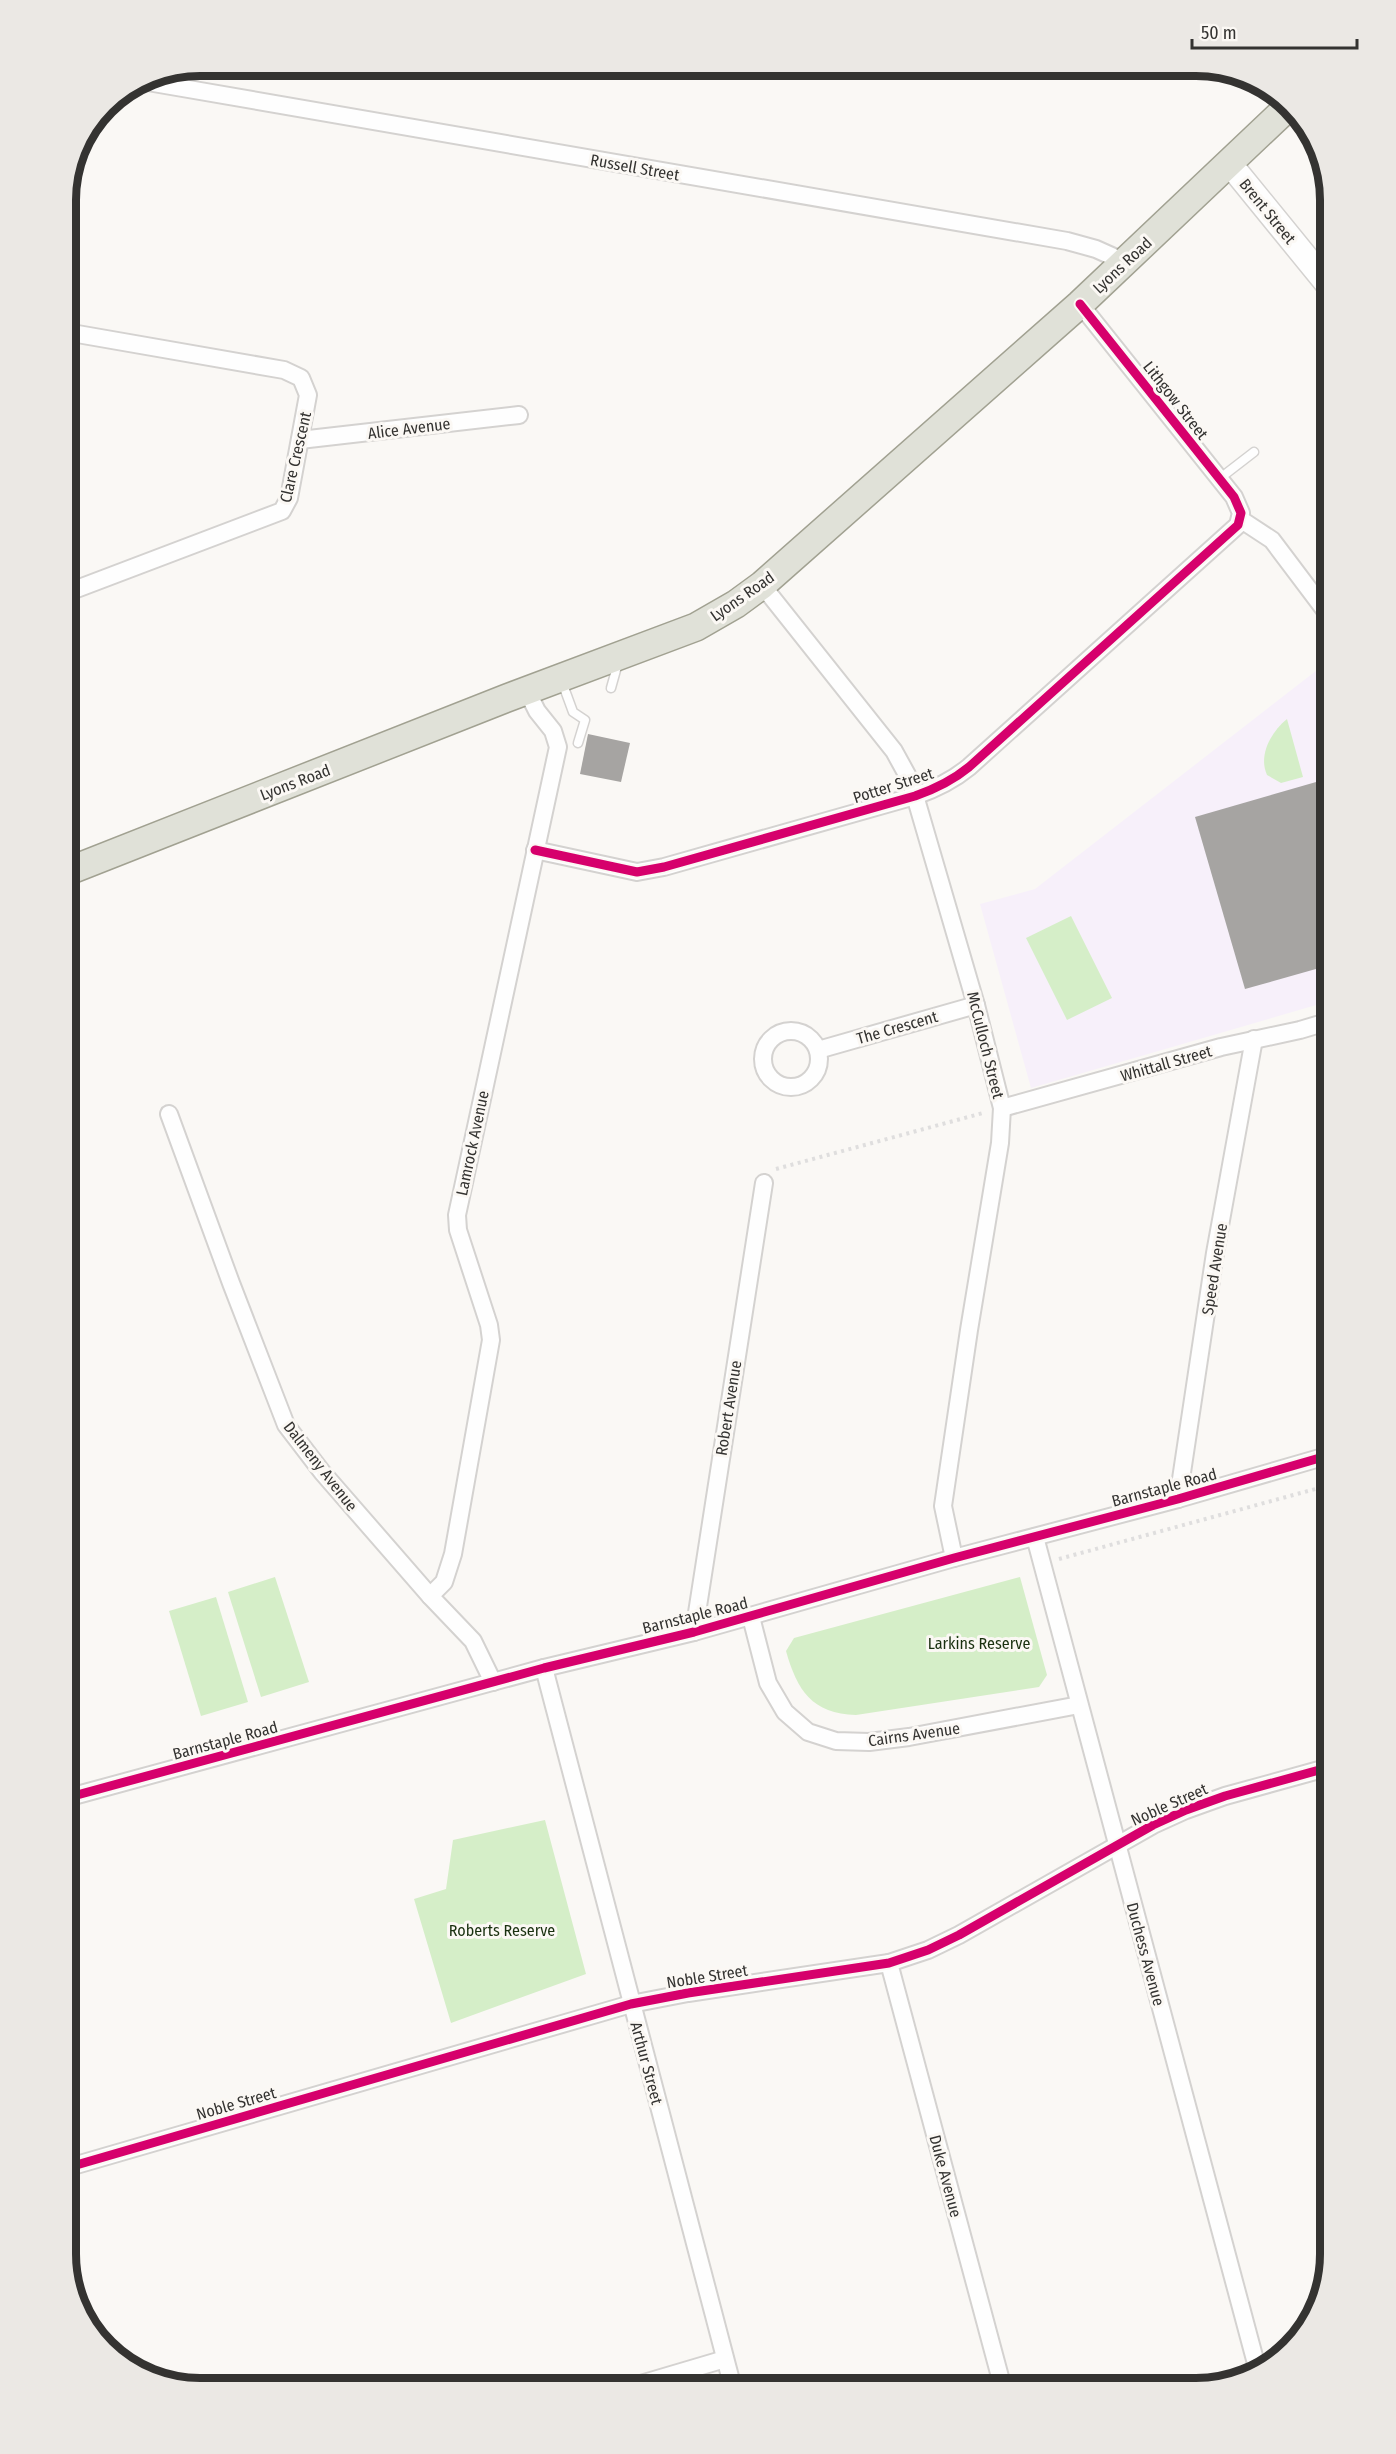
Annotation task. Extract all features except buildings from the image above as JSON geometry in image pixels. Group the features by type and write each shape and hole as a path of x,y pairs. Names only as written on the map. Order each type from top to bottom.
{"main road":[{"name":"Lyons Road","path":"77,868 696,627 736,604 762,585 1080,304 1282,112"},
{"name":"Brent Street","path":"1229,163 1320,275"}],"street":[{"name":"Russell Street","path":"159,84 1067,242 1096,249 1125,262"},
{"name":"Lithgow Street","path":"1080,304 1240,506 1240,519"},
{"name":"Clare Crescent","path":"77,334 284,369 301,378 308,395 289,498 282,511 77,589"},
{"name":"Alice Avenue","path":"300,440 519,415"},
{"path":"1240,519 1272,540 1320,604"},
{"name":"Potter Street","path":"535,850 637,872 664,867 915,796 955,779 1238,525 1240,519"},
{"name":"McCulloch Street","path":"762,585 894,751 904,768 915,796 976,1005 1002,1108 1000,1143 943,1506 954,1558"},
{"name":"Lamrock Avenue","path":"430,1596 444,1582 453,1554 491,1340 489,1324 458,1230 457,1215 558,747 553,731 537,711 527,691"},
{"name":"The Crescent","path":"818,1050 976,1005"},
{"name":"Whittall Street","path":"1002,1108 1254,1039 1320,1024"},
{"name":"Speed Avenue","path":"1178,1499 1215,1253 1254,1039"},
{"name":"Dalmeny Avenue","path":"169,1113 286,1425 322,1472 430,1596 473,1641 494,1682"},
{"name":"Robert Avenue","path":"694,1632 764,1183"},
{"name":"Barnstaple Road","path":"76,1795 543,1668 751,1617 954,1558 1178,1499 1320,1458"},
{"name":"Duchess Avenue","path":"1035,1537 1256,2362"},
{"name":"Cairns Avenue","path":"751,1617 768,1683 785,1712 808,1732 836,1741 869,1742 909,1737 1079,1705"},
{"name":"Arthur Street","path":"543,1668 730,2378"},
{"name":"Noble Street","path":"76,2165 631,2004 688,1993 889,1963 928,1950 959,1935 1117,1845 1186,1810 1320,1770"},
{"name":"Duke Avenue","path":"889,1963 1001,2378"},
{"path":"663,2377 725,2359"}],"lane":[{"path":"1219,479 1254,452"},
{"path":"611,688 619,656"},
{"path":"561,679 573,712 585,720 578,743"}],"path":[{"path":"764,1183 777,1169 1002,1108"},
{"path":"1042,1563 1320,1488"}],"shaded area":[{"path":"1320,668 1320,1004 1031,1088 980,904 1035,889"}],"green space":[{"path":"1287,719 1303,777 1281,783 1267,775 1264,760 1271,737"},
{"path":"1071,916 1112,998 1067,1020 1026,938"},
{"path":"275,1577 309,1682 261,1697 228,1592"},
{"name":"Larkins Reserve","path":"1020,1577 1047,1675 1039,1687 856,1715 841,1714 817,1705 801,1688 790,1665 786,1651 794,1638"},
{"path":"216,1597 248,1702 201,1716 169,1611"},
{"name":"Roberts Reserve","path":"545,1820 586,1974 451,2023 414,1899 446,1889 453,1840"}],"cycle path":[{"path":"535,850 637,872 664,867 915,796 936,787 969,767 1238,525 1241,513 1234,497 1080,304"},
{"path":"76,1795 544,1668 694,1632 1320,1458"},
{"path":"76,2165 631,2004 688,1993 889,1963 928,1950 959,1935 1153,1825 1186,1810 1225,1796 1320,1770"}]}
